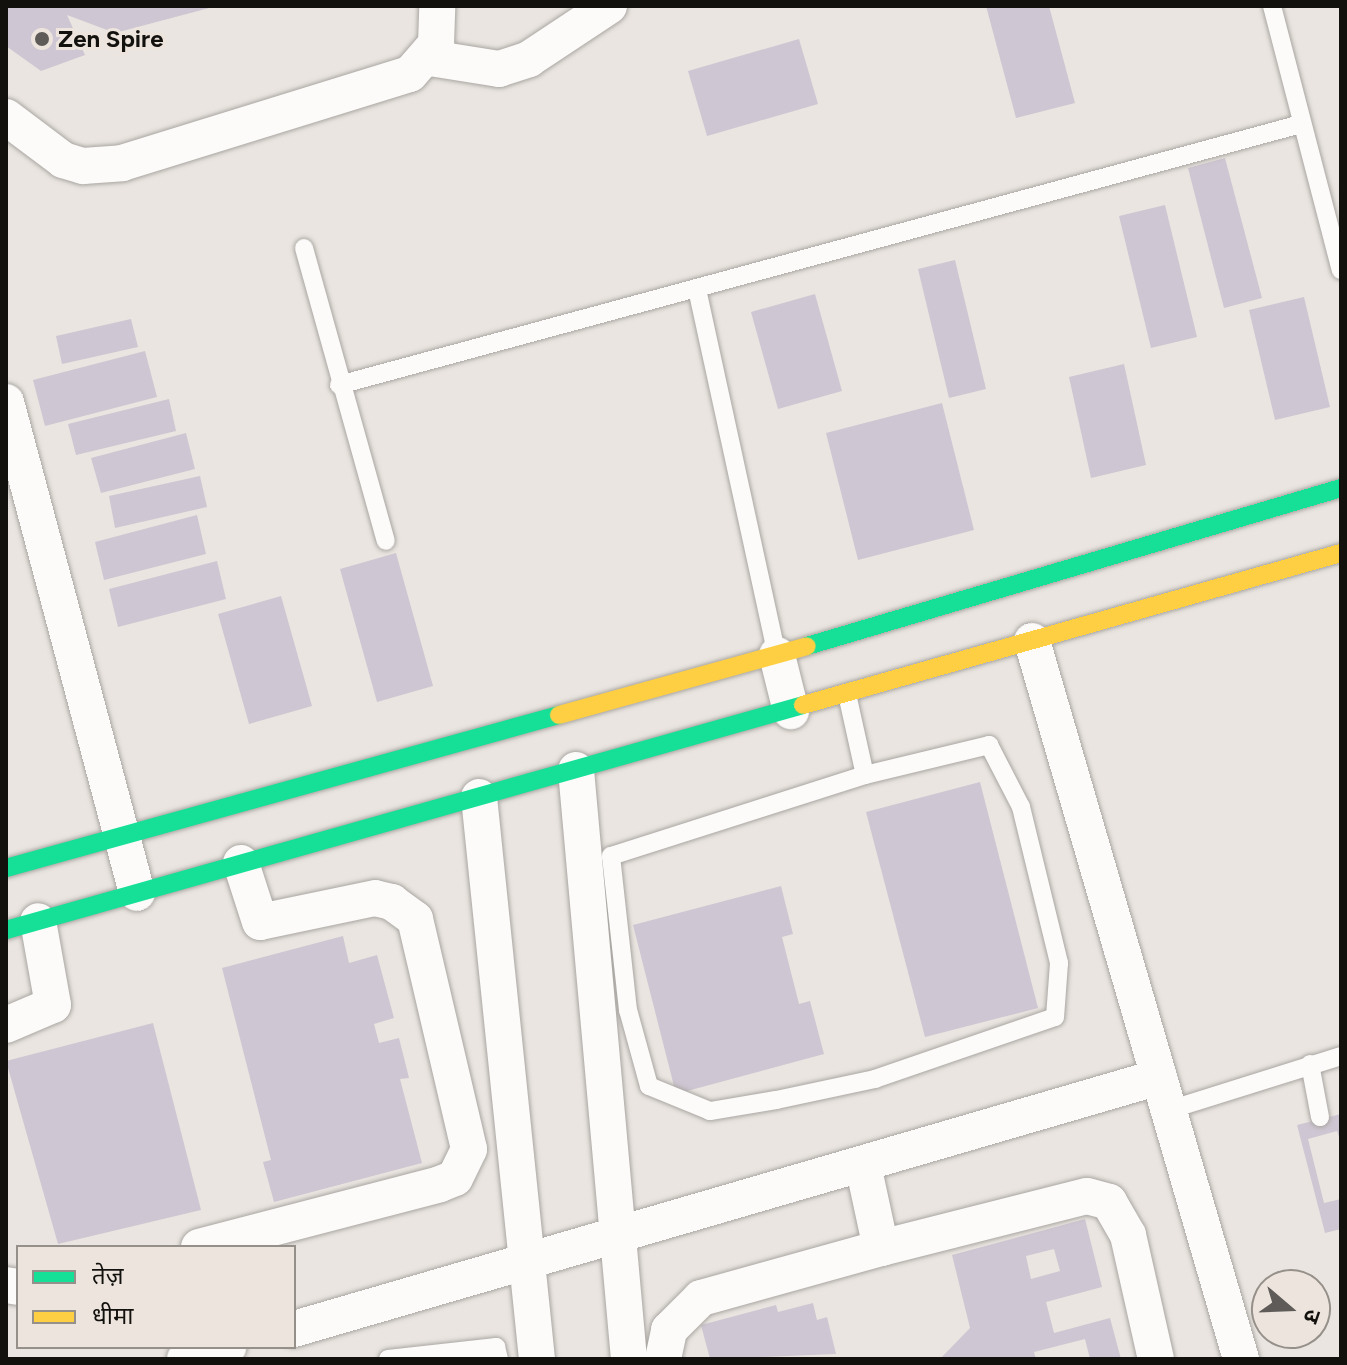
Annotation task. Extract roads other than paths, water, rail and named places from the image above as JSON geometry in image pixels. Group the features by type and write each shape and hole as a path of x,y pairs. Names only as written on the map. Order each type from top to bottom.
{"street":[{"path":"6,117 63,160 83,166 122,163 410,74 430,58 437,6"},
{"path":"430,58 499,69 564,39 609,6"},
{"path":"6,402 14,465 137,893"},
{"path":"6,868 777,655 1341,488"},
{"path":"6,1025 53,1005 22,926 1341,553"},
{"path":"1032,641 1241,1359"},
{"path":"777,655 791,711"},
{"path":"576,770 629,1359"},
{"path":"479,797 537,1359"},
{"path":"207,1245 440,1184 455,1178 469,1149 415,919 392,902 375,898 260,922 241,863"},
{"path":"296,1328 527,1265 863,1165 1164,1093"},
{"path":"863,1165 881,1248"},
{"path":"663,1359 669,1330 701,1298 1087,1196 1109,1202 1128,1235 1156,1359"},
{"path":"185,1359 221,1349"}],"lane":[{"path":"1272,6 1341,270"},
{"path":"339,385 1301,124"},
{"path":"304,248 339,385 386,541"},
{"path":"697,289 777,655"},
{"path":"847,694 865,775"},
{"path":"989,745 1021,807 1059,963 1055,1017 875,1079 776,1100 710,1111 649,1086 628,1010 611,856 865,775 989,745"},
{"path":"1164,1093 1341,1056"},
{"path":"1310,1064 1320,1117"},
{"path":"388,1359 496,1347 499,1359"}],"place":[{"name":"Zen Spire","path":"42,39"}]}
